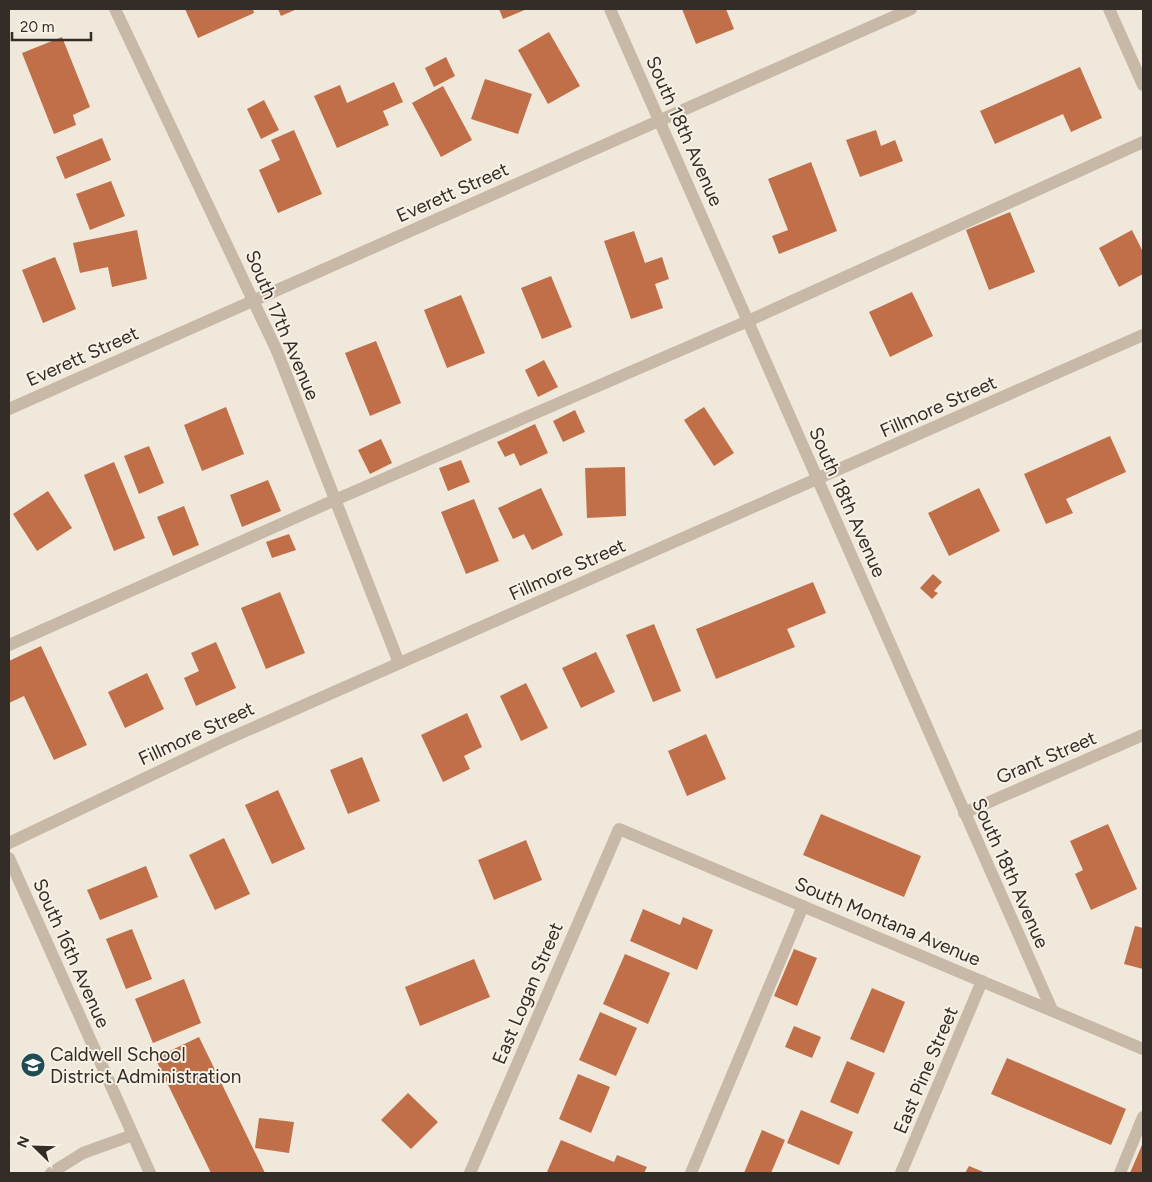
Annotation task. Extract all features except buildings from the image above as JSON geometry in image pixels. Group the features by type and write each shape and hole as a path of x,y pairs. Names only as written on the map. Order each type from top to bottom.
{"street":[{"name":"South 17th Avenue","path":"115,9 277,351 399,663"},
{"name":"South 18th Avenue","path":"610,9 1052,1010"},
{"name":"Everett Street","path":"9,409 911,9"},
{"path":"1109,9 1143,85"},
{"path":"9,644 748,321 1143,142"},
{"name":"Fillmore Street","path":"9,843 223,740 1143,336"},
{"name":"Grant Street","path":"964,813 1143,735"},
{"name":"South Montana Avenue","path":"619,829 1143,1049"},
{"name":"East Logan Street","path":"470,1173 619,829"},
{"name":"South 16th Avenue","path":"9,858 150,1173"},
{"path":"691,1173 803,906"},
{"name":"East Pine Street","path":"902,1173 982,981"},
{"path":"1120,1173 1143,1117"},
{"path":"51,1173 83,1153 133,1135"}],"place":[{"name":"Caldwell School District Administration","path":"33,1065"}]}
